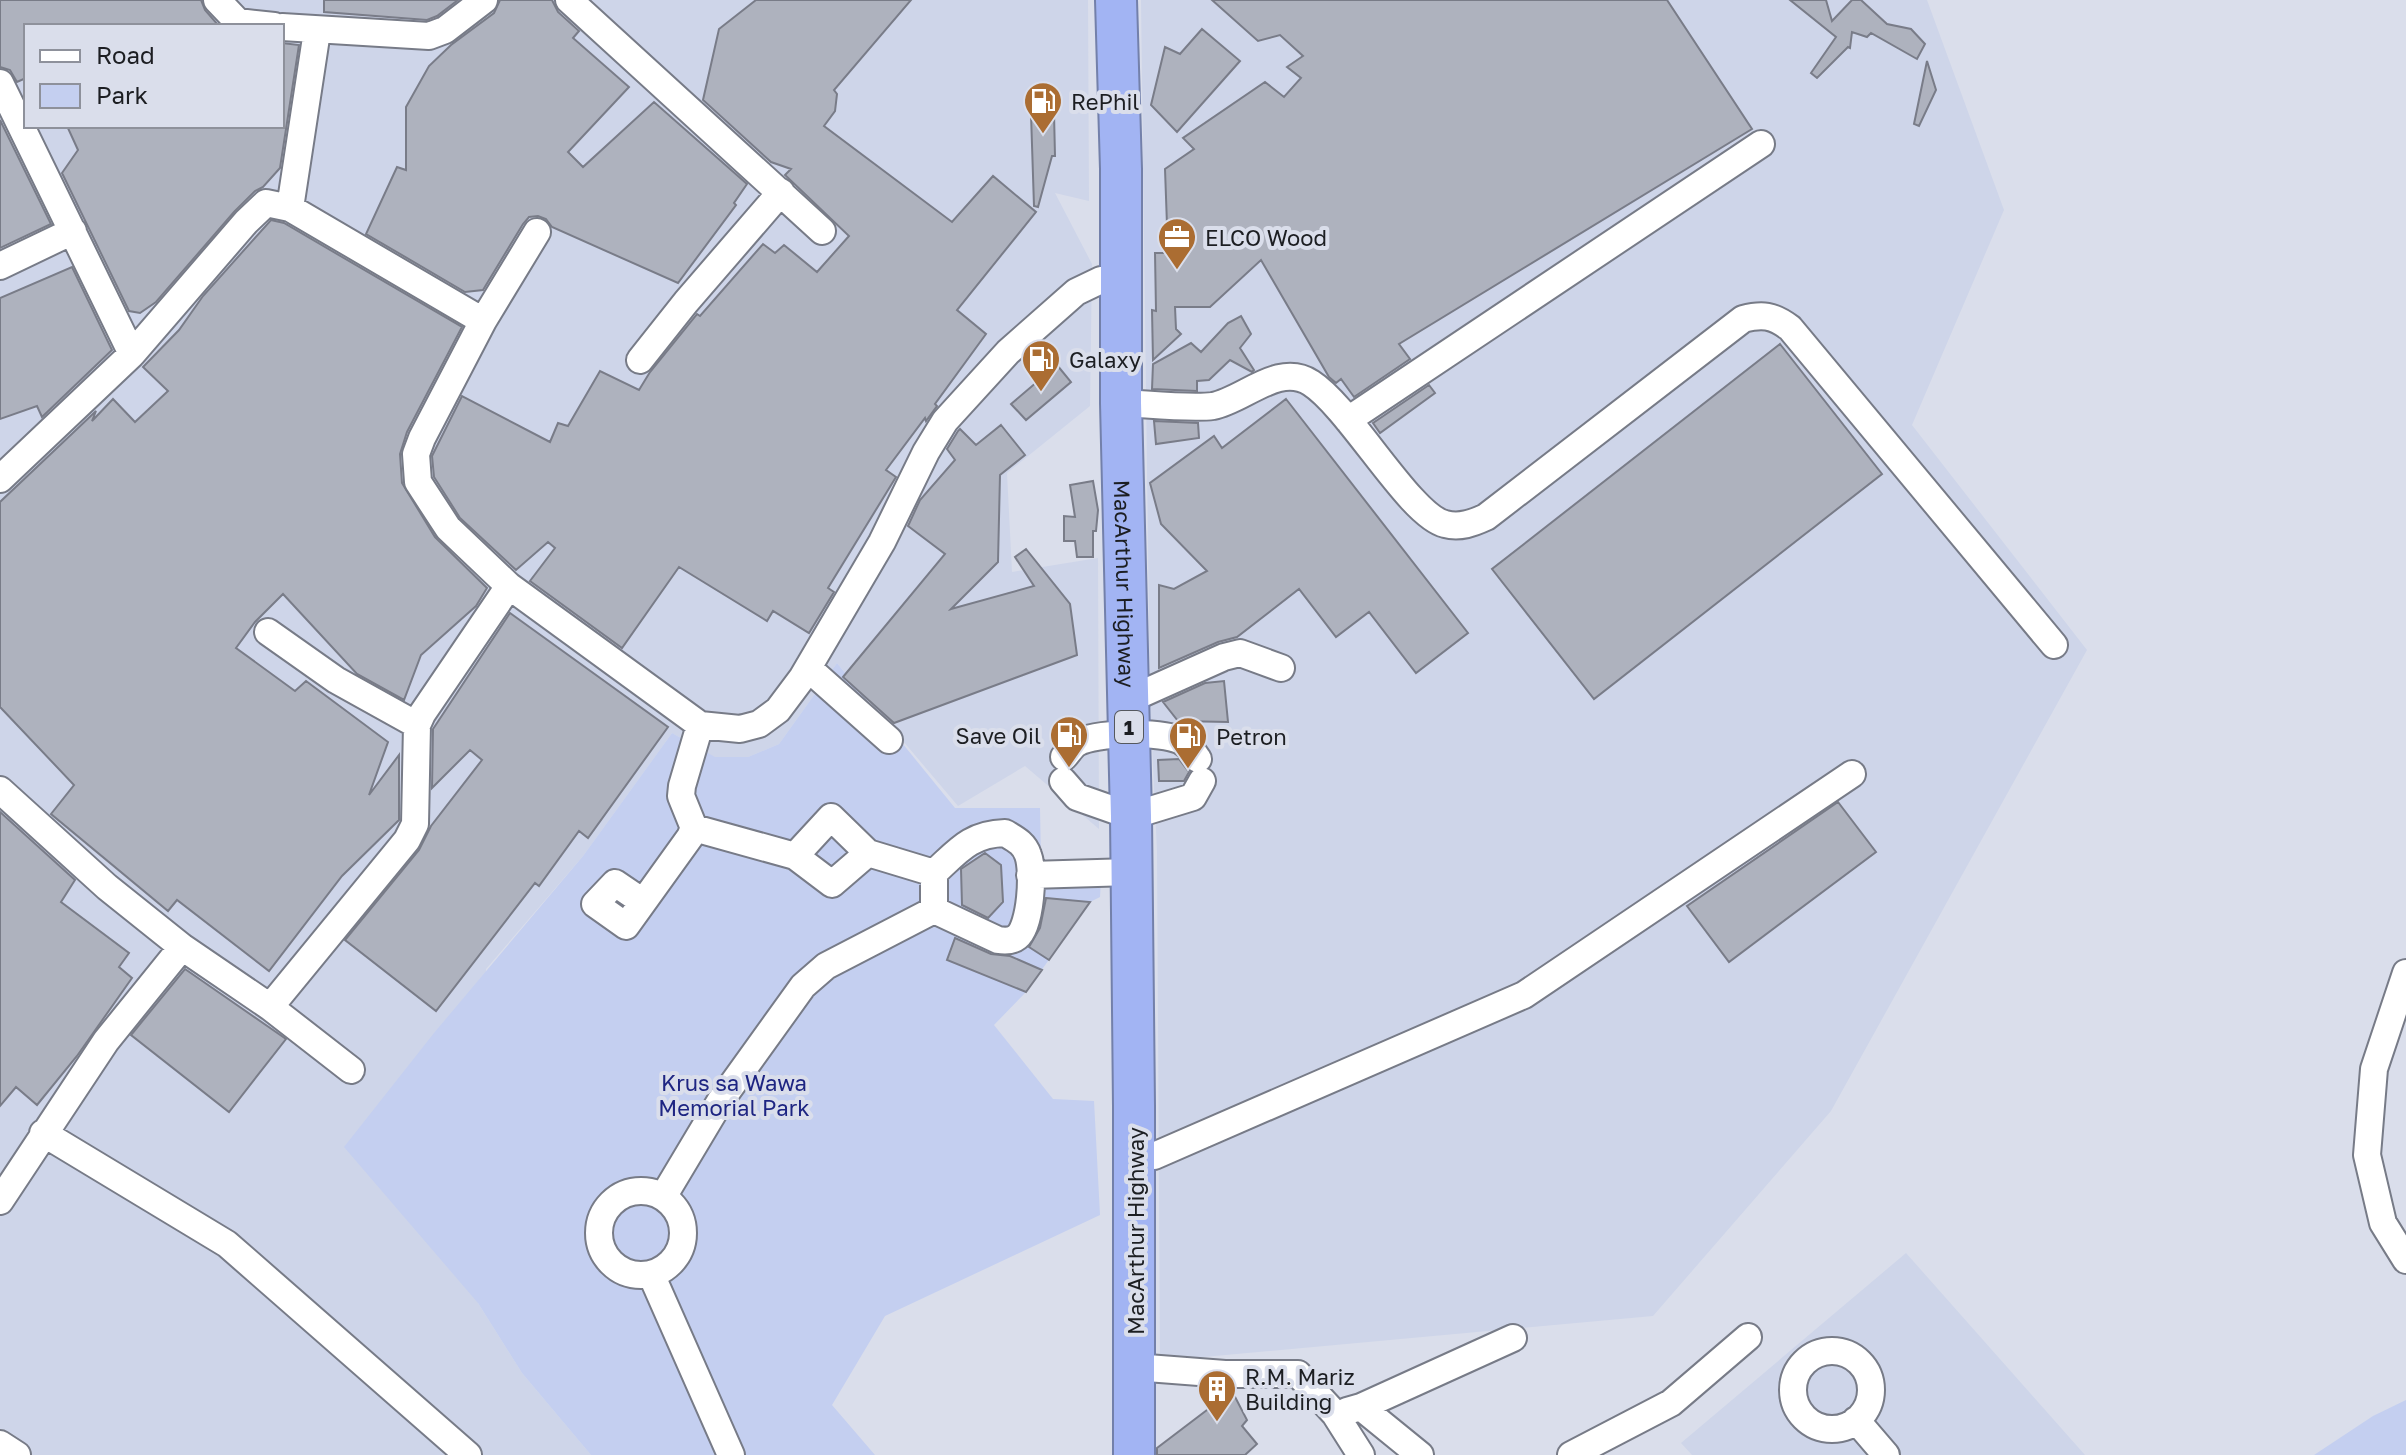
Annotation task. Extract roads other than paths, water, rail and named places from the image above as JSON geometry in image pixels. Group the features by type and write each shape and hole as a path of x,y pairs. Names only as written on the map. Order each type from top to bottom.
{"highway":[{"name":"MacArthur Highway","path":"1116,0 1121,169 1121,403 1131,816 1135,1156 1134,1455"}],"street":[{"path":"217,0 238,22 256,24"},
{"path":"284,27 429,36 445,30 484,0"},
{"path":"569,0 822,231"},
{"path":"290,208 317,31"},
{"path":"0,83 132,354"},
{"path":"1348,420 1761,144"},
{"path":"640,360 781,192"},
{"path":"0,479 132,354 266,203 290,208 483,321"},
{"path":"0,266 73,231"},
{"path":"537,232 483,321 422,438 416,454 418,482 448,528 509,586 700,725 740,729 759,724 778,710 808,668 882,542 926,452 945,421 1008,352 1076,292 1101,280 1119,279"},
{"path":"1121,403 1213,406 1271,380 1287,376 1307,380 1328,395 1422,509 1443,524 1466,526 1486,517 1743,319 1760,314 1776,318 1790,328 2054,645"},
{"path":"270,1007 407,840 415,824 417,725 509,586"},
{"path":"268,632 336,680 417,725"},
{"path":"1129,717 1179,739 1190,748 1200,770 1193,797 1131,816 1077,797 1064,769 1075,744 1129,717 1224,657 1240,653 1281,668"},
{"path":"808,668 889,740"},
{"path":"643,902 694,828 681,796 700,725"},
{"path":"1135,1156 1154,1156 1524,995 1852,774"},
{"path":"0,790 55,842 182,947 270,1007 351,1070"},
{"path":"795,856 831,817 868,853 934,873"},
{"path":"694,828 795,856 832,884 868,853"},
{"path":"1005,833 1020,842 1028,855 1030,875 1028,910 1017,937 1008,941 998,940 934,910 934,873 972,839 986,834 1005,833"},
{"path":"1030,875 1131,872"},
{"path":"663,1197 721,1100 803,986 826,966 934,910"},
{"path":"0,1201 106,1041 182,947"},
{"path":"2406,973 2374,1069 2367,1155 2383,1223 2406,1260"},
{"path":"43,1133 227,1244 468,1455"},
{"path":"644,1191 663,1197 681,1218 684,1233 676,1258 663,1270 651,1274 632,1274 619,1269 600,1244 599,1231 607,1208 630,1192 644,1191"},
{"path":"651,1274 731,1455"},
{"path":"1571,1455 1671,1403 1748,1337"},
{"path":"1335,1414 1361,1407 1513,1338"},
{"path":"1134,1367 1225,1374 1298,1374 1335,1414 1361,1455"},
{"path":"1361,1407 1420,1455"},
{"path":"1856,1420 1886,1455"},
{"path":"0,1444 17,1455"}],"place":[{"name":"RePhil","path":"1043,135"},
{"name":"ELCO Wood","path":"1177,271"},
{"name":"Galaxy","path":"1041,393"},
{"name":"Save Oil","path":"1069,769"},
{"name":"Petron","path":"1188,770"},
{"name":"R.M. Mariz Building","path":"1217,1423"}],"park label":[{"name":"Krus sa Wawa Memorial Park","path":"734,1094"}]}
